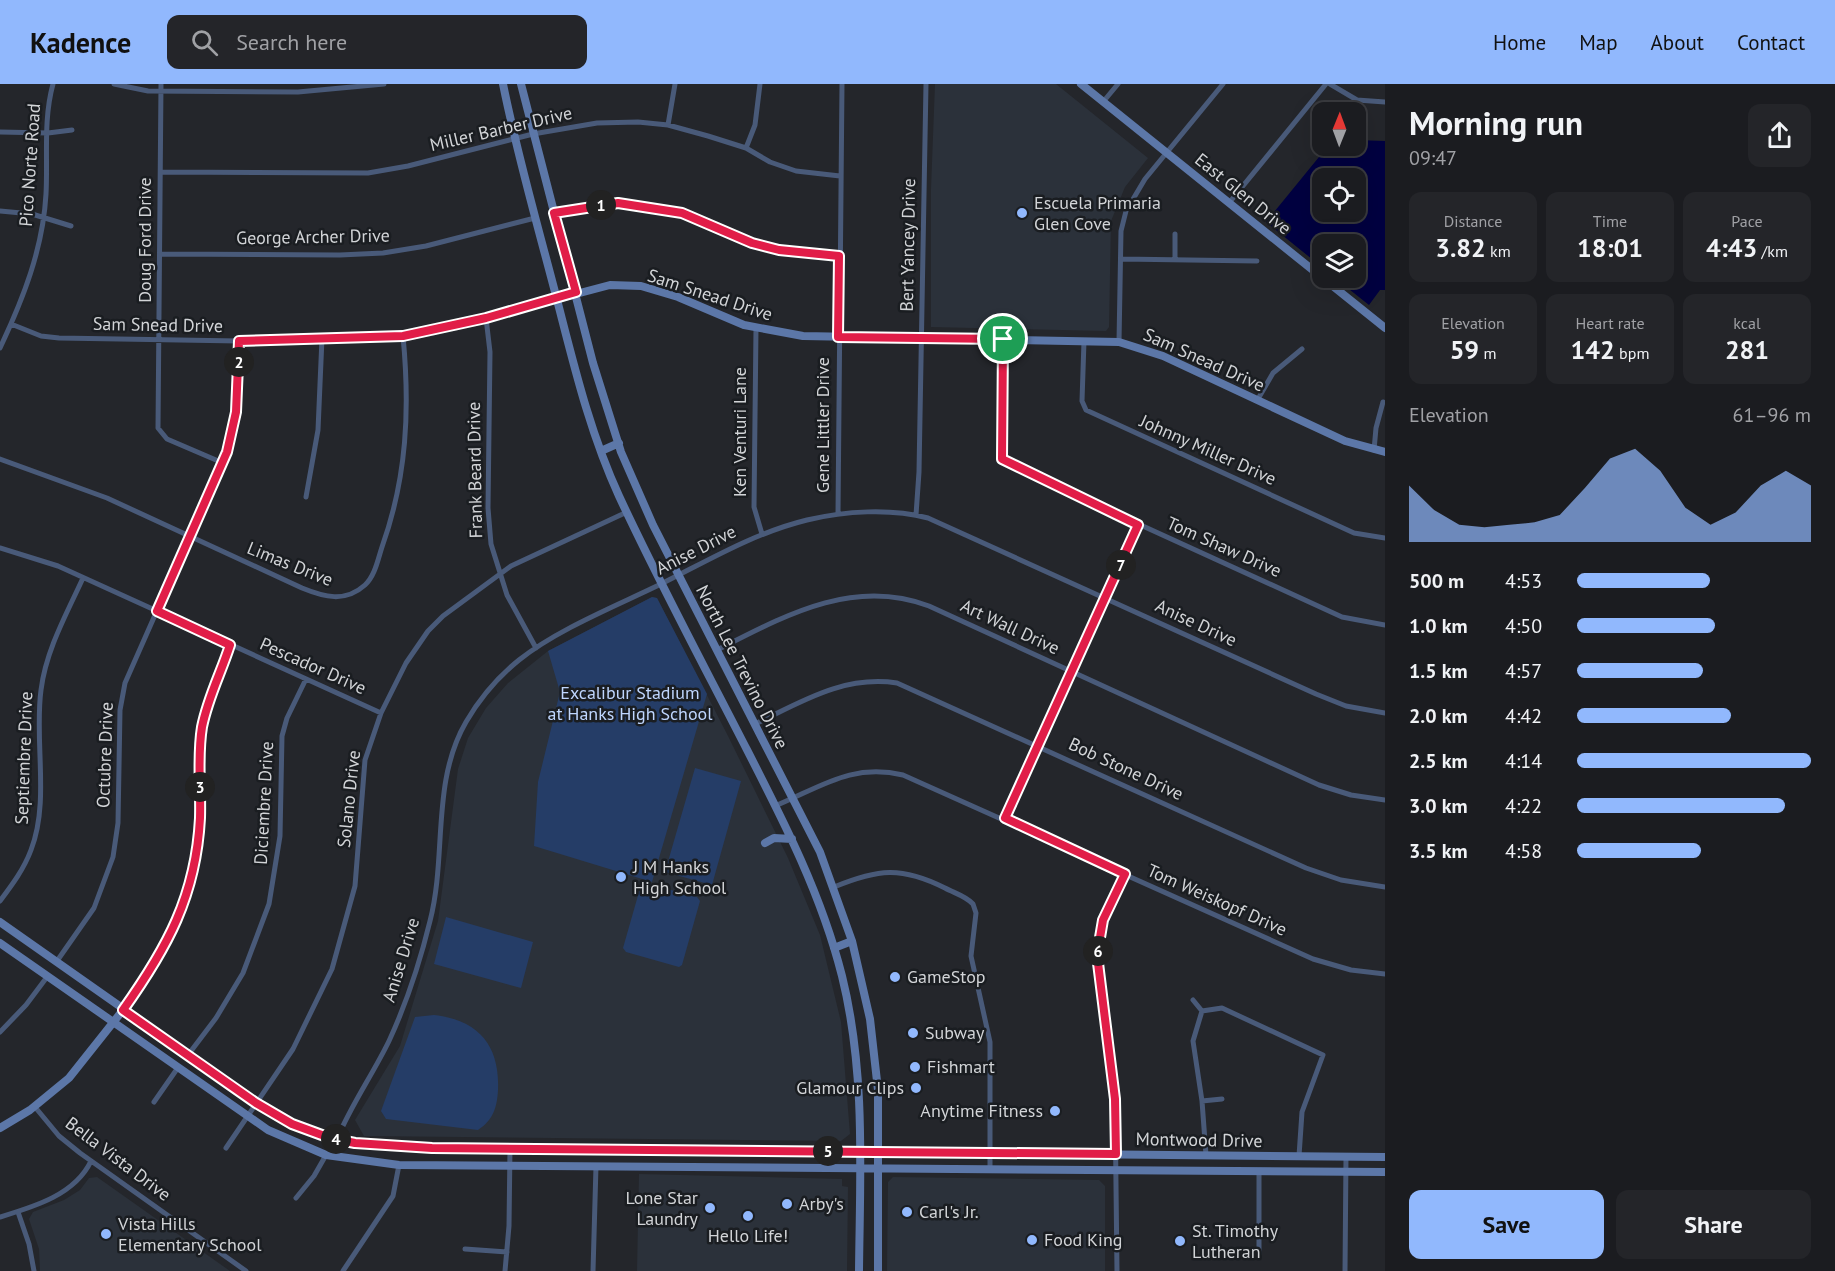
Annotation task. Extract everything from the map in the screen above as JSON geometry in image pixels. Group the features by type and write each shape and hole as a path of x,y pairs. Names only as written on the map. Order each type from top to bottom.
{"main road":[{"name":"North Lee Trevino Drive","path":"503,84 514,139 535,218 601,451 661,584 792,839 812,882 834,948 855,1042 861,1151 859,1271"},
{"name":"North Lee Trevino Drive","path":"521,84 593,363 619,443 642,502 755,724 834,887 852,941 864,985 878,1090 878,1271"},
{"name":"East Glen Drive","path":"1081,84 1385,328"},
{"name":"Sam Snead Drive","path":"557,299 576,292 610,285 641,286 669,294 713,314 756,328 803,336 1119,342 1162,356 1345,441 1385,452"},
{"path":"601,451 619,443"},
{"path":"765,843 774,838 792,839"},
{"name":"Montwood Drive","path":"0,922 256,1103 292,1124 337,1139 383,1146 1385,1157"},
{"path":"834,948 852,941"},
{"name":"Montwood Drive","path":"0,943 246,1117 279,1137 326,1155 399,1165 1385,1172"},
{"path":"0,1128 35,1107 85,1060 123,1010"},
{"path":"688,1151 688,1167"}],"street":[{"name":"Pico Norte Road","path":"0,348 31,276 44,218 53,84"},
{"path":"114,84 142,91 298,92 384,84"},
{"name":"Doug Ford Drive","path":"161,84 160,339 157,420 161,434 177,444 223,463"},
{"path":"668,125 675,84"},
{"path":"746,148 754,125 760,84"},
{"name":"Gene Littler Drive","path":"838,514 842,84"},
{"name":"Bert Yancey Drive","path":"916,515 922,338 926,84"},
{"path":"1103,102 1118,84"},
{"path":"1119,342 1121,231 1126,211 1139,188 1223,84"},
{"path":"1229,203 1328,84 1357,100 1385,102"},
{"name":"Miller Barber Drive","path":"161,172 368,173 408,166 533,134 597,123 668,125 746,148 770,162 796,171 840,176"},
{"path":"0,132 48,134 72,130"},
{"path":"554,213 604,204 645,205 696,217 752,243 779,250 839,256"},
{"path":"0,211 32,214 71,226"},
{"name":"George Archer Drive","path":"160,254 383,253 426,246 535,218"},
{"path":"1175,234 1175,260"},
{"path":"1121,259 1257,261"},
{"name":"Sam Snead Drive","path":"11,324 49,338 239,341 403,336 486,318 557,299"},
{"name":"Frank Beard Drive","path":"486,318 490,352 489,528 499,574 507,596 536,648"},
{"name":"Ken Venturi Lane","path":"756,328 754,507 762,534"},
{"name":"Limas Drive","path":"0,459 100,495 325,597 344,596 366,585 388,530 404,465 408,409 403,336"},
{"path":"306,497 319,418 322,338"},
{"name":"Tom Shaw Drive","path":"1003,339 1002,459 1138,525 1342,617 1385,625"},
{"name":"Octubre Drive","path":"57,961 94,908 107,878 117,829 122,696 223,463 236,412 239,341"},
{"name":"Johnny Miller Drive","path":"1084,341 1083,400 1086,410 1354,532 1385,538"},
{"path":"1258,399 1273,373 1302,349"},
{"path":"1374,450 1376,428 1383,402"},
{"name":"Solano Drive","path":"226,1148 306,1025 324,990 341,944 355,886 365,760 381,713 406,663 428,631 443,616 499,574 536,552 627,512"},
{"name":"Anise Drive","path":"337,1139 390,1038 420,961 438,877 444,790 456,741 483,696 506,671 536,648 762,534 808,520 838,514 916,515 949,527 1316,694 1346,706 1385,712"},
{"path":"1005,818 1138,525"},
{"path":"0,556 1,548"},
{"name":"Pescador Drive","path":"1,548 38,558 381,713"},
{"name":"Septiembre Drive","path":"0,901 22,869 35,838 39,802 41,688 53,644 82,578"},
{"name":"Art Wall Drive","path":"717,650 793,611 837,600 887,596 929,606 1319,785 1351,795 1385,800"},
{"path":"123,1010 163,951 189,888 198,841 202,730 208,699 230,645"},
{"name":"Diciembre Drive","path":"188,1055 216,1018 243,973 269,904 280,836 282,736 287,718 306,679"},
{"name":"Bob Stone Drive","path":"755,724 825,691 852,683 882,681 909,687 1306,868 1341,880 1385,887"},
{"name":"Tom Weiskopf Drive","path":"775,806 837,777 878,770 915,779 1313,959 1351,970 1385,974"},
{"path":"834,887 875,872 894,871 924,878 973,904 976,913 971,956 990,1042 990,1169"},
{"path":"1117,1271 1114,1087 1097,955 1103,920 1125,874"},
{"path":"0,1032 26,1005 47,977"},
{"path":"1193,1000 1202,1011"},
{"path":"1202,1011 1222,1008 1323,1055 1302,1112 1299,1156"},
{"path":"1202,1011 1193,1041 1202,1101 1206,1155"},
{"path":"154,1102 177,1069"},
{"path":"1202,1101 1222,1099"},
{"name":"Bella Vista Drive","path":"35,1107 59,1136 91,1161 246,1271"},
{"path":"506,1271 510,1148"},
{"path":"296,1197 314,1176 326,1155"},
{"path":"1345,1271 1346,1156"},
{"path":"0,1217 18,1212 70,1187 83,1175 91,1161"},
{"path":"343,1271 393,1196 399,1165"},
{"path":"593,1271 596,1166"},
{"path":"1259,1172 1259,1254"},
{"path":"18,1212 29,1244 34,1271"},
{"path":"465,1249 507,1252"}],"shaded area":[{"name":"Escuela Primaria Glen Cove","path":"935,84 1056,84 1148,158 1125,187 1111,221 1109,327 1106,331 931,327 931,189"},
{"path":"1366,140 1385,141 1385,290 1380,290 1369,305 1348,288 1366,288 1366,234 1312,234 1312,259 1266,222 1320,156 1366,156"},
{"name":"J M Hanks High School","path":"652,597 657,598 728,736 788,858 820,935 841,1022 850,1134 841,1141 364,1136 355,1120 400,1046 438,921 458,769 468,738 486,708 508,683 548,651"},
{"path":"639,1174 842,1179 842,1186 848,1187 847,1271 637,1271"},
{"name":"Vista Hills Elementary School","path":"97,1177 230,1271 40,1271 39,1249 29,1219 33,1212 64,1200 80,1190 89,1178"},
{"path":"893,1177 1099,1180 1105,1186 1105,1271 887,1271 888,1182"}],"green space":[{"name":"Excalibur Stadium at Hanks High School","path":"652,597 657,598 707,694 652,882 534,846 538,782 560,692 548,651"},
{"path":"695,768 741,781 712,885 665,872"},
{"path":"645,883 697,897 700,901 682,965 679,967 626,952 623,948 641,885"},
{"path":"446,917 533,942 521,988 434,964"},
{"path":"434,1015 450,1018 475,1029 484,1038 495,1060 498,1074 497,1102 491,1118 478,1130 386,1119 381,1111 415,1017"}],"place":[{"name":"Escuela Primaria Glen Cove","path":"1022,213"},
{"name":"J M Hanks High School","path":"621,877"},
{"name":"GameStop","path":"895,977"},
{"name":"Subway","path":"913,1033"},
{"name":"Fishmart","path":"915,1067"},
{"name":"Glamour Clips","path":"916,1088"},
{"name":"Anytime Fitness","path":"1055,1111"},
{"name":"Arby's","path":"787,1204"},
{"name":"Lone Star Laundry","path":"710,1208"},
{"name":"Carl's Jr.","path":"907,1212"},
{"name":"Hello Life!","path":"748,1216"},
{"name":"Vista Hills Elementary School","path":"106,1234"},
{"name":"Food King","path":"1032,1240"},
{"name":"St. Timothy Lutheran","path":"1180,1241"}],"route":[{"path":"618,203 662,208 696,217 752,243 779,250 817,256 839,256 838,337 1003,339 1000,443 1002,459 1006,464 1138,525 1005,818 1125,874 1103,920 1097,955 1115,1099 1116,1154 432,1148 355,1143 307,1131 276,1116 123,1010 163,951 182,909 195,865 200,816 202,730 208,699 230,645 157,611 217,480 227,452 236,412 239,341 403,336 486,318 557,299 576,292 554,213 572,208 618,203"}]}
